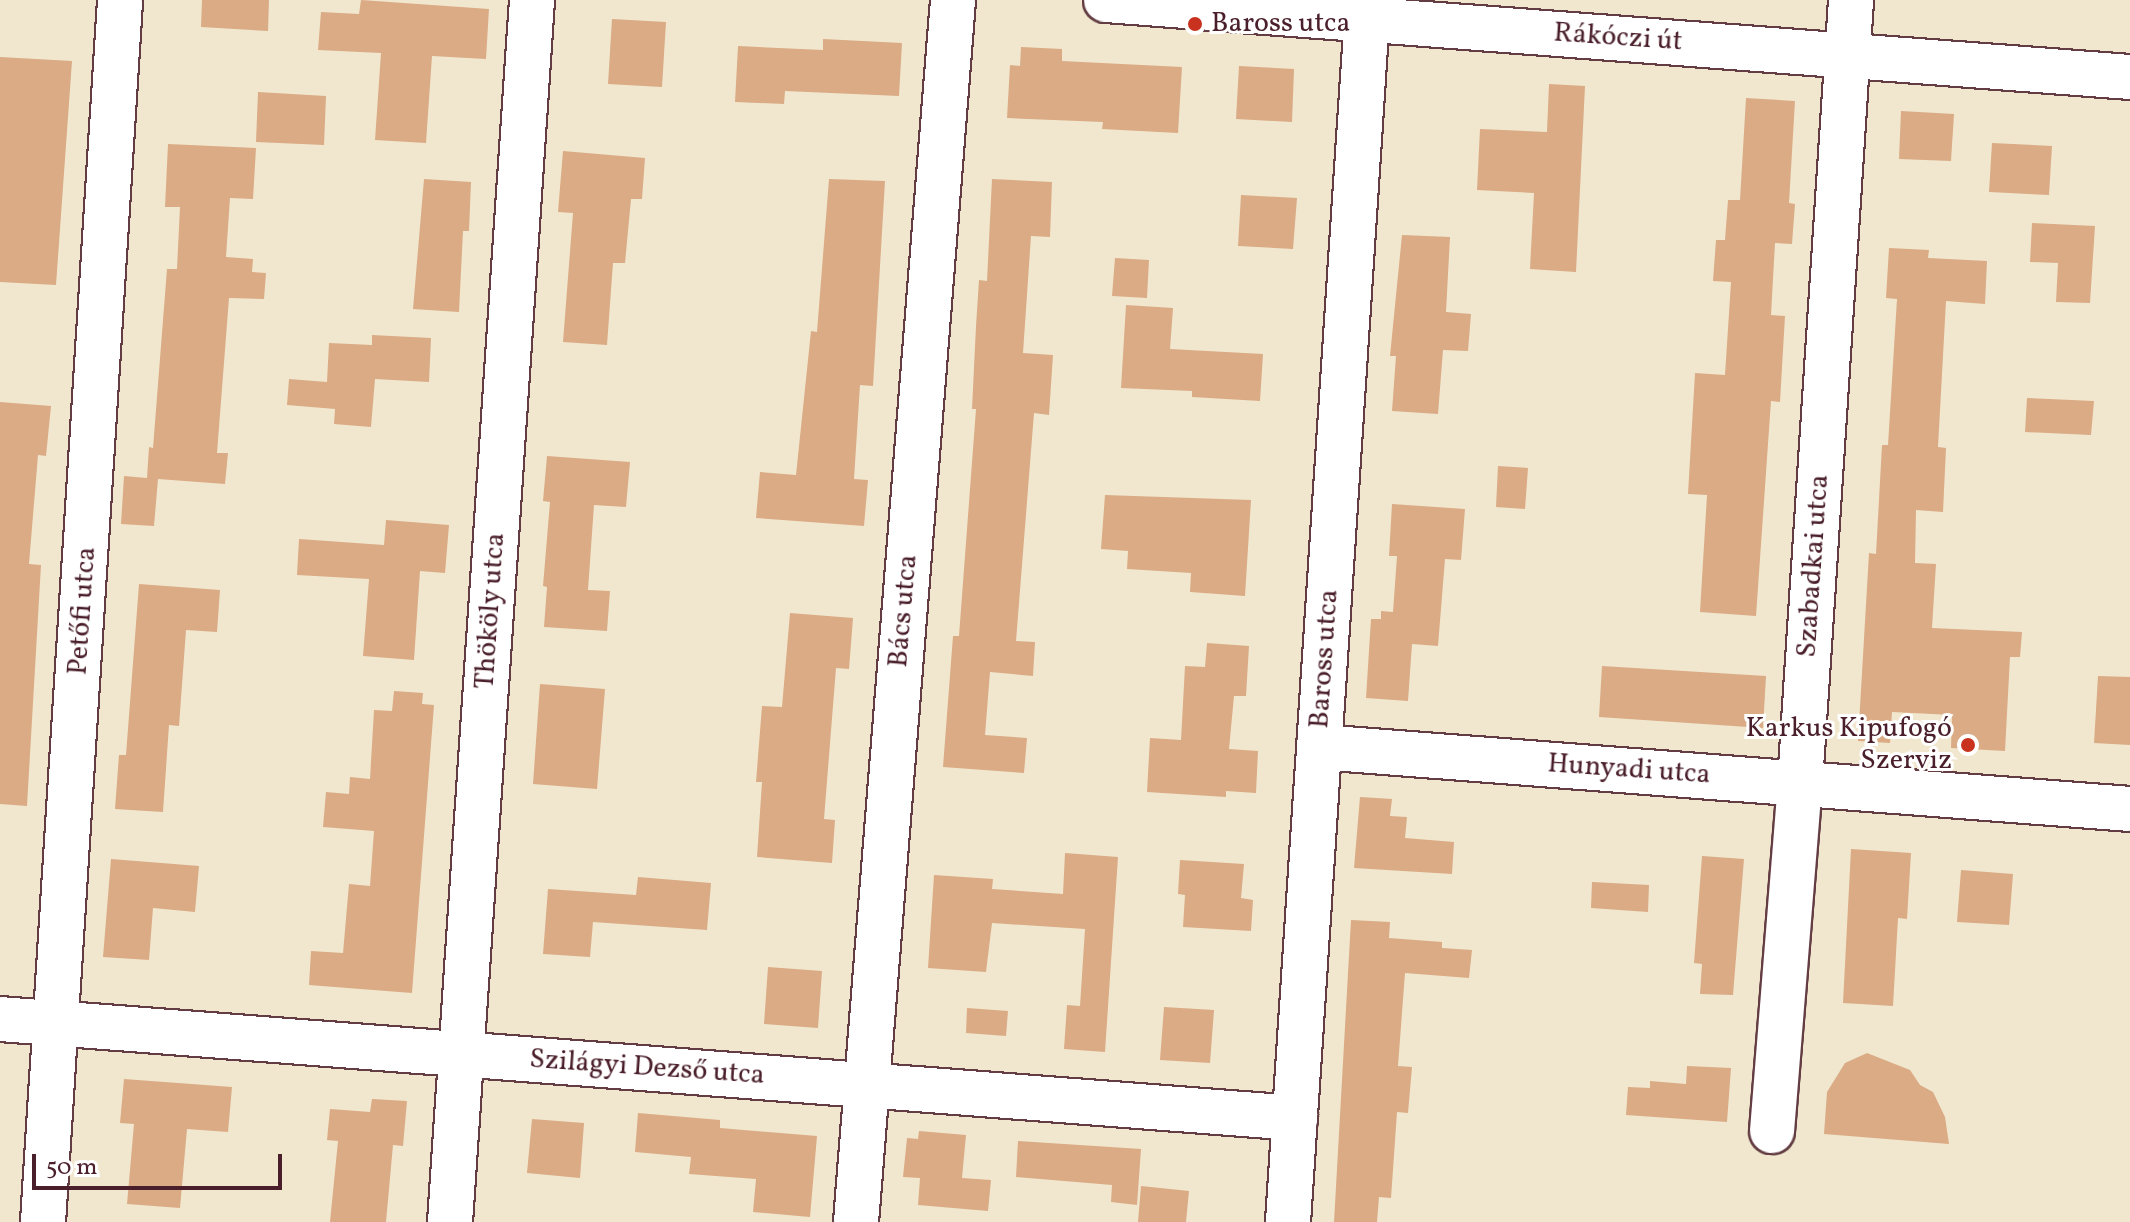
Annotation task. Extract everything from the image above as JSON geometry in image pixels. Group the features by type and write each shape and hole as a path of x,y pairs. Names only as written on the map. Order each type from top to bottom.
{"street":[{"name":"Petőfi utca","path":"43,1222 120,0"},
{"name":"Thököly utca","path":"450,1222 532,0"},
{"name":"Bács utca","path":"856,1222 953,0"},
{"name":"Rákóczi út","path":"1106,0 1368,10 1848,56 2130,77"},
{"name":"Szabadkai utca","path":"1772,1131 1800,783 1851,0"},
{"name":"Baross utca","path":"1288,1222 1368,10"},
{"name":"Hunyadi utca","path":"1319,747 2130,809"},
{"name":"Szilágyi Dezső utca","path":"0,1019 1295,1118"}],"building":[{"path":"202,0 269,0 268,31 201,27"},
{"path":"361,0 489,9 486,59 432,56 426,143 375,140 381,53 318,50 321,12 359,14"},
{"path":"612,19 666,22 662,87 608,84"},
{"path":"823,39 902,43 899,96 785,91 784,104 735,102 738,46 823,50"},
{"path":"1021,47 1062,49 1062,61 1182,67 1178,133 1102,129 1103,122 1007,118 1010,65 1020,66"},
{"path":"0,57 72,61 56,285 0,282"},
{"path":"1239,66 1294,69 1292,122 1236,119"},
{"path":"1549,84 1585,86 1576,272 1530,269 1534,193 1477,190 1480,129 1547,132"},
{"path":"258,92 326,96 324,145 256,142"},
{"path":"1746,98 1795,101 1789,203 1795,204 1792,244 1775,243 1771,315 1785,316 1780,402 1771,401 1756,616 1700,612 1707,495 1688,494 1695,373 1725,375 1731,282 1713,281 1716,240 1725,240 1728,200 1740,200"},
{"path":"1901,111 1954,114 1951,161 1899,159"},
{"path":"1992,143 2052,146 2049,195 1989,192"},
{"path":"168,144 256,148 253,199 230,198 226,257 253,259 252,272 266,273 264,299 229,298 217,453 228,453 225,484 158,479 154,526 121,524 124,476 147,478 149,447 153,448 167,269 177,269 180,207 165,207"},
{"path":"563,151 645,158 642,199 631,199 625,263 613,263 607,345 563,342 573,213 558,212"},
{"path":"424,179 471,182 469,231 463,231 459,312 413,309"},
{"path":"829,179 885,181 873,386 860,385 854,479 868,480 864,526 756,518 760,472 796,475 811,331 817,332"},
{"path":"992,179 1052,182 1050,237 1031,236 1023,353 1053,355 1049,415 1034,413 1016,641 1035,642 1033,676 990,672 985,735 1027,738 1024,773 943,767 953,636 959,636 976,409 972,409 979,280 987,281"},
{"path":"1241,195 1297,198 1293,249 1238,246"},
{"path":"2032,223 2095,226 2090,303 2056,302 2058,263 2030,262"},
{"path":"1402,235 1450,237 1446,312 1471,314 1468,351 1443,350 1438,414 1392,411 1396,356 1390,356"},
{"path":"1889,248 1929,250 1928,258 1987,261 1985,304 1946,301 1938,447 1946,448 1943,512 1916,510 1915,563 1936,564 1932,628 2022,632 2020,657 2010,657 2005,751 1951,748 1952,715 1892,712 1890,743 1858,741 1869,553 1876,554 1882,445 1888,445 1897,299 1886,298"},
{"path":"1115,258 1149,260 1147,298 1112,296"},
{"path":"1126,305 1173,308 1170,349 1263,354 1260,401 1192,397 1192,391 1121,388"},
{"path":"372,335 431,338 429,382 375,379 371,427 334,424 335,409 287,405 289,379 327,382 329,343 372,345"},
{"path":"2027,398 2094,401 2091,435 2025,432"},
{"path":"0,402 51,406 46,456 38,455 29,564 41,565 27,806 0,804"},
{"path":"547,456 630,462 626,507 594,505 588,590 610,591 607,631 544,627 547,587 543,586 550,502 543,501"},
{"path":"1498,466 1528,468 1525,509 1496,507"},
{"path":"1105,495 1251,500 1245,596 1190,592 1191,573 1127,569 1128,551 1101,549"},
{"path":"1392,504 1465,509 1461,560 1445,559 1438,646 1412,644 1408,701 1366,698 1371,619 1381,619 1381,611 1393,612 1397,556 1389,556"},
{"path":"386,520 449,525 445,573 420,571 414,660 363,656 369,579 297,575 299,539 384,545"},
{"path":"139,584 220,590 217,632 186,630 179,726 169,725 163,812 115,809 119,755 126,755"},
{"path":"790,613 853,618 849,669 836,668 824,819 835,820 832,863 757,857 762,782 756,782 762,706 782,707"},
{"path":"1207,643 1249,646 1246,696 1234,696 1229,749 1258,751 1256,793 1226,791 1226,797 1147,792 1150,738 1181,740 1185,666 1205,667"},
{"path":"1602,666 1766,676 1763,728 1599,717"},
{"path":"2098,676 2130,677 2130,745 2094,743"},
{"path":"540,684 605,689 597,789 533,784"},
{"path":"394,691 423,693 422,704 434,705 412,993 309,985 311,951 343,953 349,884 370,886 374,831 323,827 326,792 349,794 350,777 370,779 374,710 392,711"},
{"path":"1360,797 1392,799 1390,816 1407,817 1405,838 1454,842 1452,874 1354,868"},
{"path":"1851,849 1911,853 1907,919 1898,918 1893,1006 1843,1003"},
{"path":"1065,853 1118,857 1105,1052 1064,1049 1067,1005 1080,1006 1085,929 992,923 986,972 928,968 934,875 993,879 992,889 1063,894"},
{"path":"1702,856 1744,859 1733,995 1700,994 1702,964 1694,963"},
{"path":"111,859 199,866 195,912 153,908 149,960 103,957"},
{"path":"1180,860 1244,864 1241,898 1253,900 1251,931 1183,927 1185,895 1178,894"},
{"path":"1961,870 2013,874 2009,925 1957,922"},
{"path":"638,877 711,883 707,930 593,922 590,957 543,954 548,889 636,895"},
{"path":"1592,882 1649,885 1648,912 1591,908"},
{"path":"1351,920 1390,922 1389,938 1442,942 1442,948 1472,950 1469,978 1405,973 1398,1066 1412,1067 1408,1113 1397,1112 1391,1198 1379,1197 1377,1222 1334,1222"},
{"path":"768,967 822,971 818,1028 764,1024"},
{"path":"1164,1007 1214,1010 1210,1063 1160,1060"},
{"path":"967,1008 1008,1011 1006,1036 966,1033"},
{"path":"1867,1053 1910,1070 1920,1085 1933,1092 1945,1117 1949,1144 1824,1134 1827,1092 1845,1063"},
{"path":"1687,1066 1731,1068 1727,1122 1626,1115 1628,1087 1650,1088 1650,1081 1686,1084"},
{"path":"124,1079 232,1087 228,1132 187,1129 180,1208 127,1204 134,1124 120,1123"},
{"path":"372,1099 407,1101 403,1146 393,1145 386,1222 330,1222 338,1141 327,1140 330,1109 370,1112"},
{"path":"638,1113 720,1120 720,1128 817,1136 810,1217 753,1212 756,1179 689,1174 691,1157 635,1152"},
{"path":"532,1119 584,1123 580,1178 527,1173"},
{"path":"919,1131 966,1135 962,1178 991,1180 988,1211 918,1205 920,1178 903,1177 907,1138 918,1139"},
{"path":"1018,1141 1141,1149 1137,1205 1111,1202 1112,1185 1016,1177"},
{"path":"1141,1186 1189,1191 1186,1222 1138,1222"}],"place":[{"name":"Baross utca","path":"1195,24"},
{"name":"Karkus Kipufogó Szerviz","path":"1968,745"}]}
